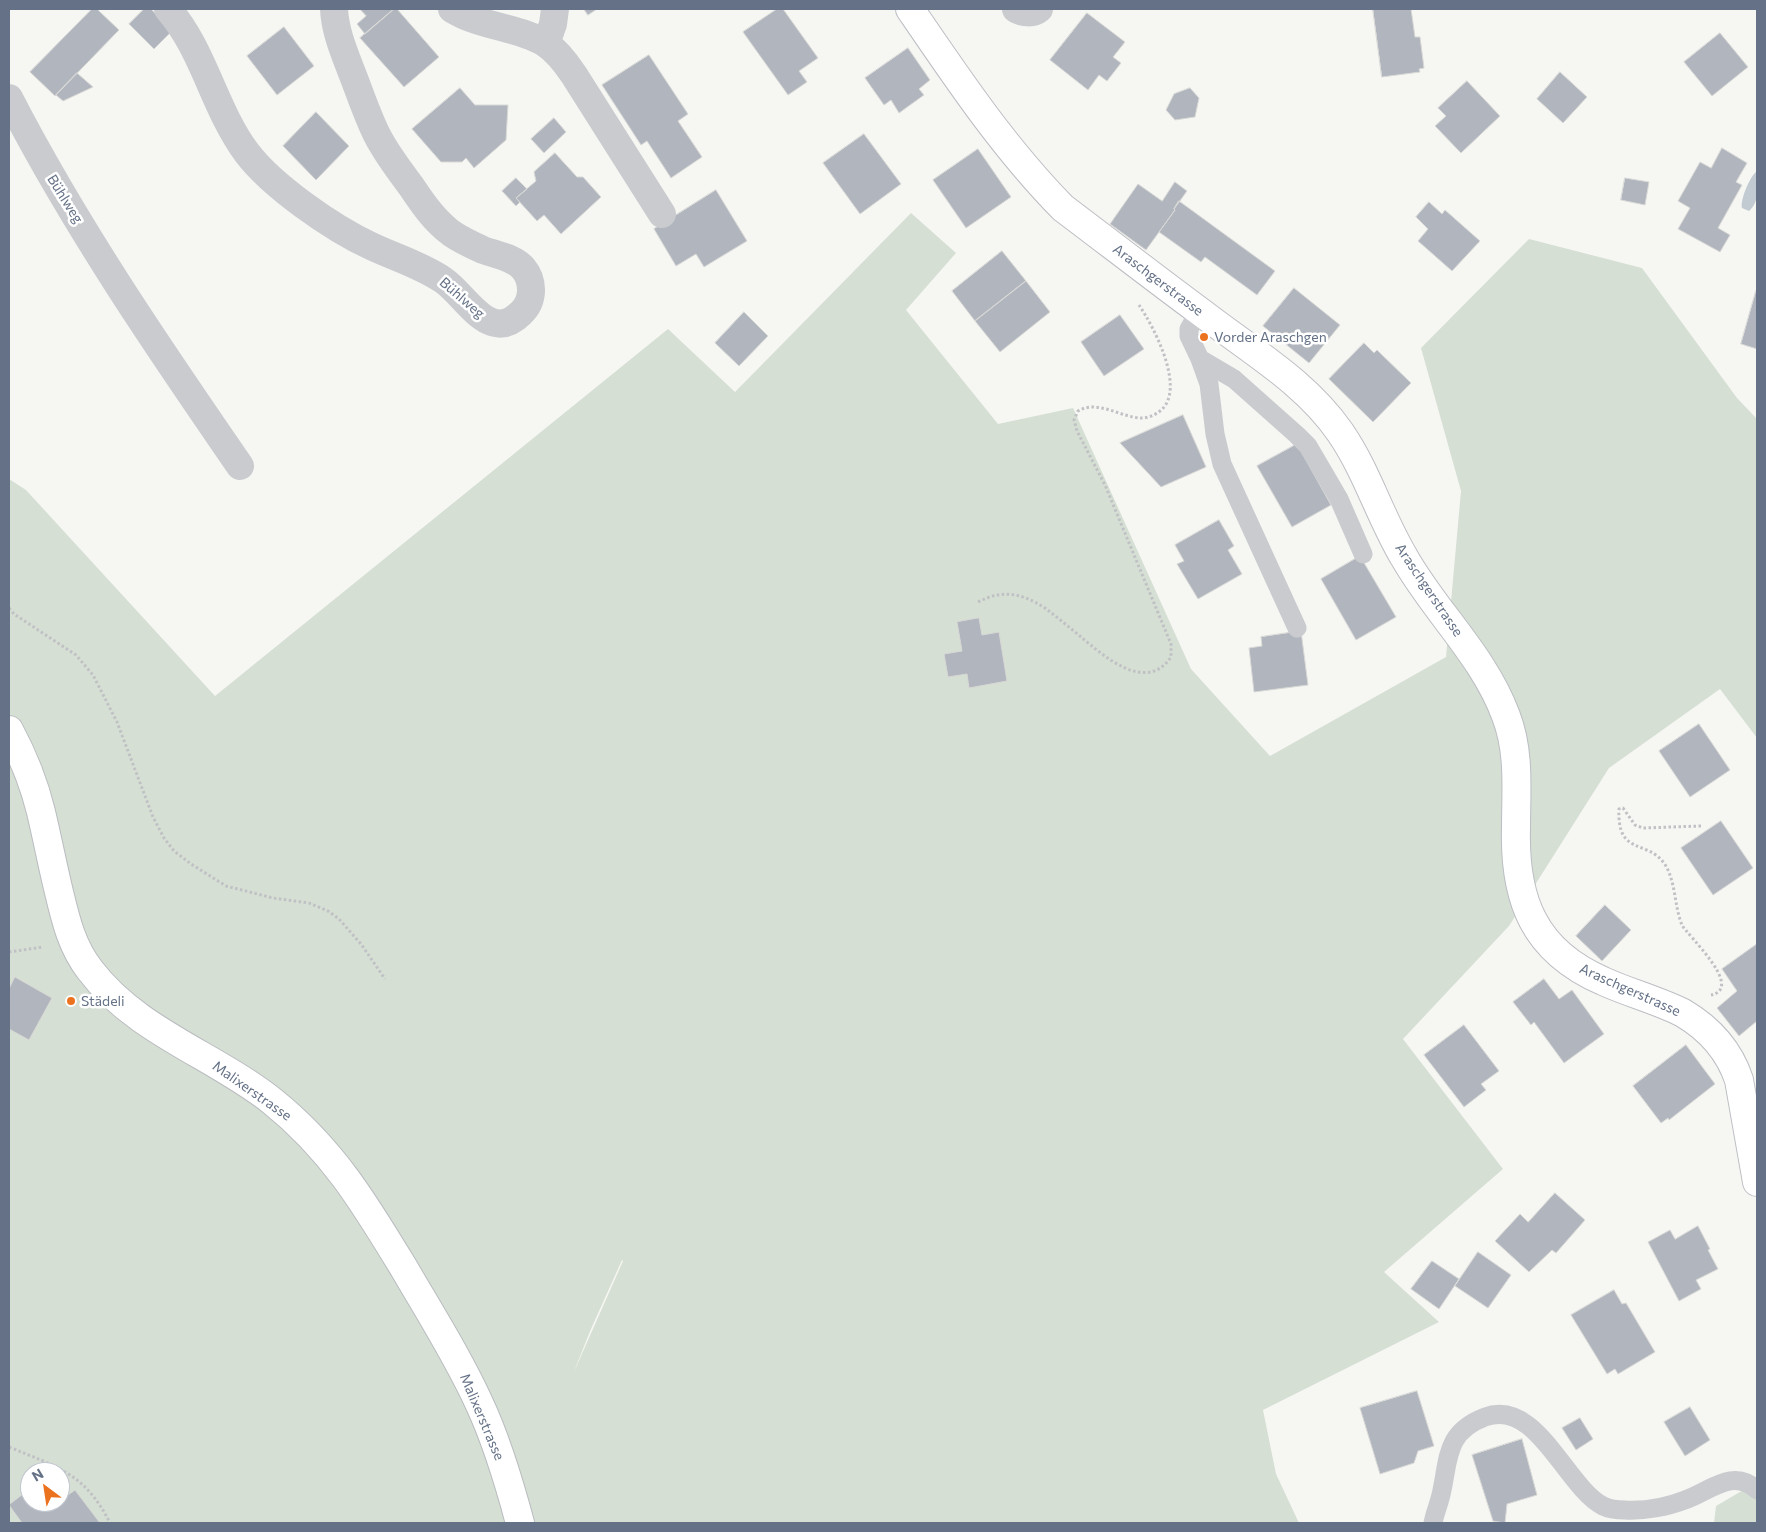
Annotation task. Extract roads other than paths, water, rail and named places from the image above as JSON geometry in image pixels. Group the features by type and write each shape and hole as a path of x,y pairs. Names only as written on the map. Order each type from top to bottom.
{"street":[{"name":"Bühlweg","path":"168,9 189,39 241,145 262,169 308,208 353,236 444,281 480,317 492,322 512,320 522,312 529,301 531,288 528,276 514,262 473,246 457,237 424,206 377,135 341,45 334,9"},
{"path":"452,9 475,20 522,33 546,44 566,63 662,214"},
{"path":"546,44 553,24 555,9"},
{"name":"Araschgerstrasse","path":"910,9 972,98 1034,178 1063,208 1299,386 1338,429 1353,451 1403,557 1480,666 1491,683 1508,719 1516,756 1515,855 1517,872 1520,889 1534,922 1542,936 1554,950 1585,973 1683,1013 1702,1026 1720,1043 1734,1066 1739,1080 1757,1182"},
{"path":"1016,9 1027,12 1039,9"},
{"name":"Bühlweg","path":"10,102 70,206 186,387 240,466"},
{"name":"Malixerstrasse","path":"9,730 32,780 67,924 81,957 90,970 118,1000 153,1026 229,1072 276,1104 320,1146 348,1179 419,1294 479,1402 494,1438 520,1523"}],"lane":[{"path":"1199,311 1188,332 1190,341 1200,359 1209,384 1215,434 1222,464 1297,628"},
{"path":"1200,359 1240,384 1308,446 1339,499 1363,554"},
{"path":"1433,1523 1442,1491 1447,1459 1452,1445 1468,1428 1481,1419 1493,1415 1509,1416 1531,1428 1586,1494 1604,1507 1626,1510 1664,1506 1683,1501 1717,1484 1736,1480 1745,1482 1757,1490"}],"place":[{"name":"Vorder Araschgen","path":"1204,337"},
{"name":"Städeli","path":"71,1001"}]}
